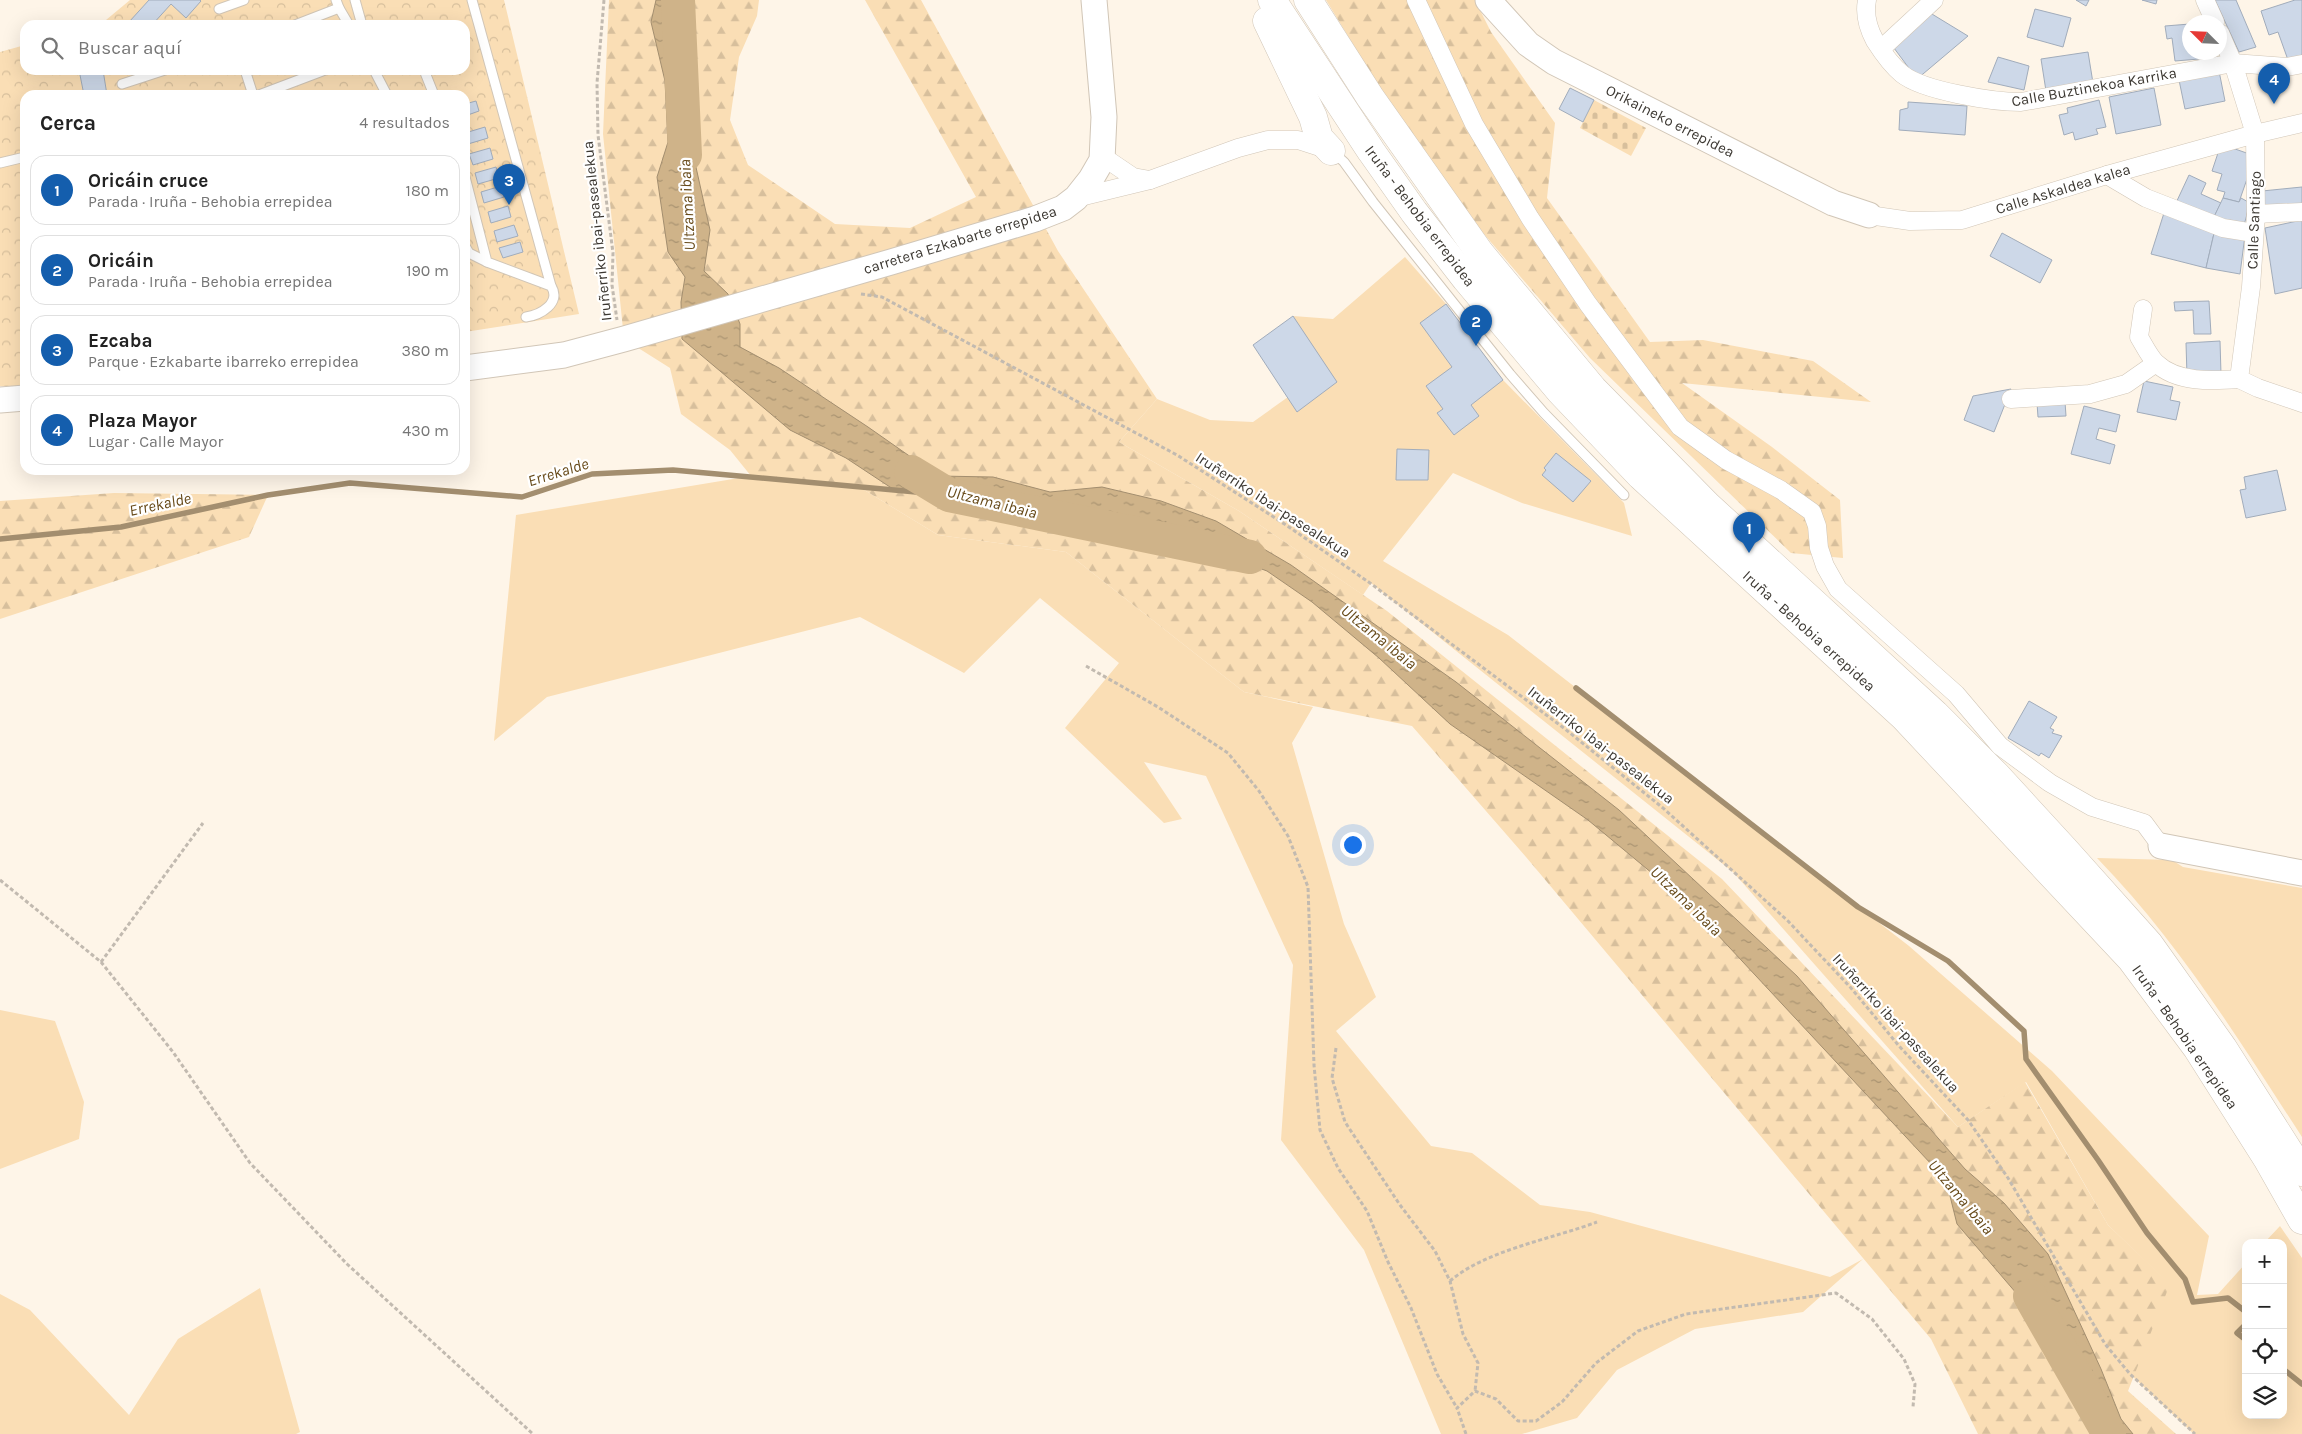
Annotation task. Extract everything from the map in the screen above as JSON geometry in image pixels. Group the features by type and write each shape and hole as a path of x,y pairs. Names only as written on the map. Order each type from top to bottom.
{"highway":[{"path":"1256,0 1313,117 1320,138 1331,151"},
{"name":"Iruña - Behobia errepidea","path":"1272,0 1360,136 1414,212 1478,294 1560,391 1641,476 1904,717 2131,958 2197,1048 2268,1160 2302,1220"},
{"name":"Iruña - Behobia errepidea","path":"1308,0 1370,97 1480,253 1593,389 1707,505 1935,714 1997,776 2064,849 2149,944 2223,1048 2302,1172"}],"street":[{"name":"carretera Ezkabarte errepidea","path":"470,367 564,355 624,339 1034,219 1063,208 1076,198 1091,179 1102,160 1104,117 1094,0"},
{"path":"1416,0 1474,124 1530,218 1588,304 1680,427 1726,460 1781,490 1812,512 1817,526 1819,548 1825,566 1838,589 1956,694 2000,746 2050,783 2092,807 2144,823 2161,846 2302,873"},
{"name":"Orikaineko errepidea","path":"1488,0 1495,10 1528,44 1554,62 1833,203 1869,215"},
{"name":"Calle Buztinekoa Karrika","path":"1867,0 1865,11 1870,31 1880,49 1902,74 1919,84 2003,102 2021,102 2233,63"},
{"path":"1880,49 1934,0"},
{"path":"2205,0 2212,15"},
{"name":"Calle Santiago","path":"2227,49 2255,134 2256,214 2251,287 2239,379"},
{"path":"2233,63 2287,67 2302,64"},
{"name":"Calle Askaldea kalea","path":"1869,215 1910,221 1962,220 2107,175 2302,123"},
{"path":"1076,198 1150,180 1238,148 1268,140 1298,140 1331,151"},
{"path":"1102,156 1133,177 1150,180"},
{"path":"2107,175 2146,198 2223,228 2254,233"},
{"path":"2256,214 2302,212"},
{"path":"2143,309 2139,337 2156,363 2172,374 2211,381 2239,379 2258,388 2302,403"},
{"path":"2011,399 2090,394 2126,384 2156,363"},
{"path":"0,400 20,398"}],"lane":[{"path":"219,9 244,0"},
{"path":"355,0 361,20"},
{"path":"472,0 551,286 554,291 555,297 551,303 536,316 526,317"},
{"path":"305,20 338,4 346,20"},
{"path":"122,84 150,75"},
{"path":"247,75 251,90"},
{"path":"272,90 312,75"},
{"path":"377,75 384,90"},
{"path":"426,75 432,90"},
{"path":"1331,151 1344,162 1373,202 1510,374 1544,413 1624,494"},
{"path":"0,163 20,159"},
{"path":"470,196 487,262"},
{"path":"470,254 487,262 551,286"}],"path":[{"name":"Iruñerriko ibai-pasealekua","path":"604,0 597,83 598,135 614,253 612,285 615,317 624,339"},
{"name":"Iruñerriko ibai-pasealekua","path":"854,293 882,297 1176,455 1269,514 1370,582 1566,729 1663,808 1788,921 1851,988 1899,1046 1968,1120 2008,1178 2105,1344 2130,1374 2196,1434"},
{"path":"1086,666 1158,707 1228,752 1260,790 1288,836 1308,887 1314,1065 1320,1130 1338,1168 1367,1211 1388,1262 1411,1308 1436,1374 1457,1408 1466,1434"},
{"path":"101,962 203,823"},
{"path":"0,880 101,962 173,1052 250,1163 348,1264 533,1434"},
{"path":"1336,1048 1332,1078 1345,1122 1400,1205 1435,1251 1450,1280 1463,1334 1478,1363 1475,1392 1457,1408"},
{"path":"1450,1280 1464,1269 1494,1257 1597,1222"},
{"path":"1475,1392 1496,1399 1518,1421 1536,1421 1562,1402 1596,1363 1638,1331 1686,1314 1836,1292 1872,1319 1904,1359 1916,1384 1913,1407"}],"green space":[{"path":"130,0 504,0 579,314 470,331 470,90 20,90 20,386 0,386 0,52 20,46 20,75 470,75 470,20 106,20"},
{"path":"609,0 759,0 757,16 739,57 730,120 748,165 835,224 910,228 976,197 865,0 921,0 1058,251 1157,399 1119,442 1239,511 1387,611 1722,879 1958,1127 2025,1082 2108,1225 2170,1284 2128,1391 2176,1434 1978,1434 1931,1339 1526,857 1412,726 1244,692 1066,552 938,535 861,488 751,476 730,450 681,414 670,368 624,339 603,134"},
{"path":"1326,0 1475,0 1491,32 1555,123 1547,198 1650,342 1703,340 1813,361 1871,402 1682,383 1772,447 1840,500 1843,558 1791,553 1590,358 1466,213 1384,95"},
{"path":"1594,100 1646,128 1631,156 1580,128"},
{"path":"1405,257 1446,304 1503,380 1624,503 1632,536 1522,503 1453,473 1383,561 1508,635 1909,946 2052,1071 2209,1236 2197,1295 2218,1294 2242,1267 2242,1419 2287,1419 2287,1239 2268,1239 2280,1226 2302,1258 2302,1434 2194,1434 2130,1374 2169,1284 2108,1225 2026,1082 1958,1127 1733,872 1371,583 1363,595 1239,511 1119,442 1157,399 1210,420 1253,422 1288,397 1293,316 1333,319"},
{"path":"751,476 861,488 938,535 1066,552 1244,692 1313,707 1292,743 1344,924 1376,997 1336,1031 1431,1146 1472,1153 1540,1205 1590,1212 1830,1277 1863,1259 1803,1312 1695,1329 1617,1370 1577,1418 1522,1434 1441,1434 1364,1250 1281,1140 1293,965 1206,776 1144,762 1182,819 1164,823 1065,728 1119,663 1040,598 964,673 860,617 547,697 494,741 516,515"},
{"path":"114,493 268,495 249,537 0,619 0,501"},
{"path":"2097,858 2172,860 2183,867 2302,888 2302,1137 2231,1028 2181,957"},
{"path":"0,1010 55,1021 84,1102 79,1139 0,1169"},
{"path":"260,1288 300,1432 296,1434 0,1434 0,1294 30,1310 129,1415 178,1339"}],"water":[{"path":"656,0 678,0 683,109 710,230 704,271 728,294 740,324 740,347 779,368 938,476 993,477 1050,492 1102,487 1161,501 1216,521 1291,565 1456,682 1619,810 1797,976 1965,1169 2004,1203 2048,1254 2101,1369 2121,1419 2133,1434 2121,1434 2053,1336 1957,1224 1946,1180 1688,903 1588,820 1450,724 1379,658 1312,602 1267,571 1205,548 949,495 896,491 846,458 790,430 682,339 681,302 685,277 668,252 657,177 668,142 665,81 651,22"}],"building":[{"path":"149,0 201,1 186,18 171,4 157,20 131,20"},
{"path":"2076,0 2089,0 2086,6"},
{"path":"2142,0 2157,0 2156,4"},
{"path":"2215,0 2236,0 2256,47 2239,52 2227,26 2227,15 2222,15"},
{"path":"2295,0 2302,0 2302,55 2288,60 2278,32 2269,35 2261,11"},
{"path":"2035,9 2071,18 2063,47 2027,37"},
{"path":"1927,11 1968,36 1917,79 1891,44"},
{"path":"2182,25 2182,60 2187,60 2175,61 2172,38 2167,39 2165,26"},
{"path":"2088,52 2093,83 2046,91 2041,59"},
{"path":"1998,57 2029,66 2024,90 1988,82"},
{"path":"2219,71 2225,101 2185,109 2179,80"},
{"path":"80,75 104,75 106,90 83,90"},
{"path":"1570,88 1594,100 1583,122 1559,109"},
{"path":"2154,88 2161,125 2116,134 2109,97"},
{"path":"2099,100 2106,127 2096,129 2098,134 2075,140 2073,132 2064,135 2059,115 2068,113 2067,108"},
{"path":"476,101 479,111 470,114 470,103"},
{"path":"1908,102 1967,106 1965,135 1899,130 1900,110 1908,108"},
{"path":"485,127 488,138 470,143 470,132"},
{"path":"2221,144 2255,156 2239,202 2223,198 2225,192 2217,190 2222,174 2212,171"},
{"path":"490,148 493,159 473,165 470,154"},
{"path":"496,167 499,178 478,184 475,173"},
{"path":"2189,175 2206,183 2201,194 2221,203 2212,221 2175,205"},
{"path":"501,186 504,197 484,203 481,192"},
{"path":"2302,187 2302,204 2263,208 2262,191"},
{"path":"2223,198 2239,202 2241,198 2250,203 2243,229 2212,221"},
{"path":"508,206 511,217 491,223 488,212"},
{"path":"2164,213 2215,229 2206,268 2151,254"},
{"path":"2302,220 2302,288 2275,294 2265,228"},
{"path":"514,225 518,236 497,242 494,231"},
{"path":"2215,229 2245,235 2240,274 2206,268"},
{"path":"2002,233 2052,260 2040,283 1990,256"},
{"path":"520,242 523,252 503,258 499,248"},
{"path":"2209,301 2211,334 2194,334 2193,310 2175,311 2174,302"},
{"path":"1446,304 1503,380 1471,405 1479,416 1454,435 1437,413 1443,409 1426,386 1452,367 1420,323"},
{"path":"1293,316 1337,382 1297,412 1253,345"},
{"path":"2220,341 2221,374 2187,376 2186,343"},
{"path":"2144,381 2173,387 2170,400 2180,402 2176,420 2137,412"},
{"path":"2011,389 1994,432 1964,420 1973,396"},
{"path":"2065,402 2066,416 2038,417 2037,403"},
{"path":"2084,406 2120,415 2116,432 2099,428 2096,439 2115,445 2110,464 2071,454"},
{"path":"1397,449 1429,450 1428,480 1396,480"},
{"path":"1556,453 1591,481 1573,502 1542,475 1546,470 1544,468"},
{"path":"2277,470 2286,510 2246,518 2240,490 2246,489 2244,477"},
{"path":"2029,701 2057,717 2050,728 2054,730 2052,733 2062,736 2049,758 2041,753 2039,756 2008,738"}],"waterway":[{"name":"Ultzama ibaia","path":"678,0 685,155"},
{"name":"Errekalde","path":"0,539 121,527 268,495 350,483 522,497 592,474 673,470 949,495"},
{"name":"Ultzama ibaia","path":"911,472 949,495 1250,557"},
{"path":"1576,688 1858,907 1948,961 2024,1031 2026,1059 2147,1233 2185,1279 2193,1302 2228,1298 2242,1309"},
{"name":"Ultzama ibaia","path":"2030,1296 2109,1434"},
{"path":"2242,1328 2237,1333 2242,1337"},
{"path":"2287,1372 2302,1384"}],"place":[{"name":"Plaza Mayor","path":"2274,104"},
{"name":"Ezcaba","path":"509,205"},
{"name":"Oricáin","path":"1476,346"},
{"name":"Oricáin cruce","path":"1749,553"}]}
